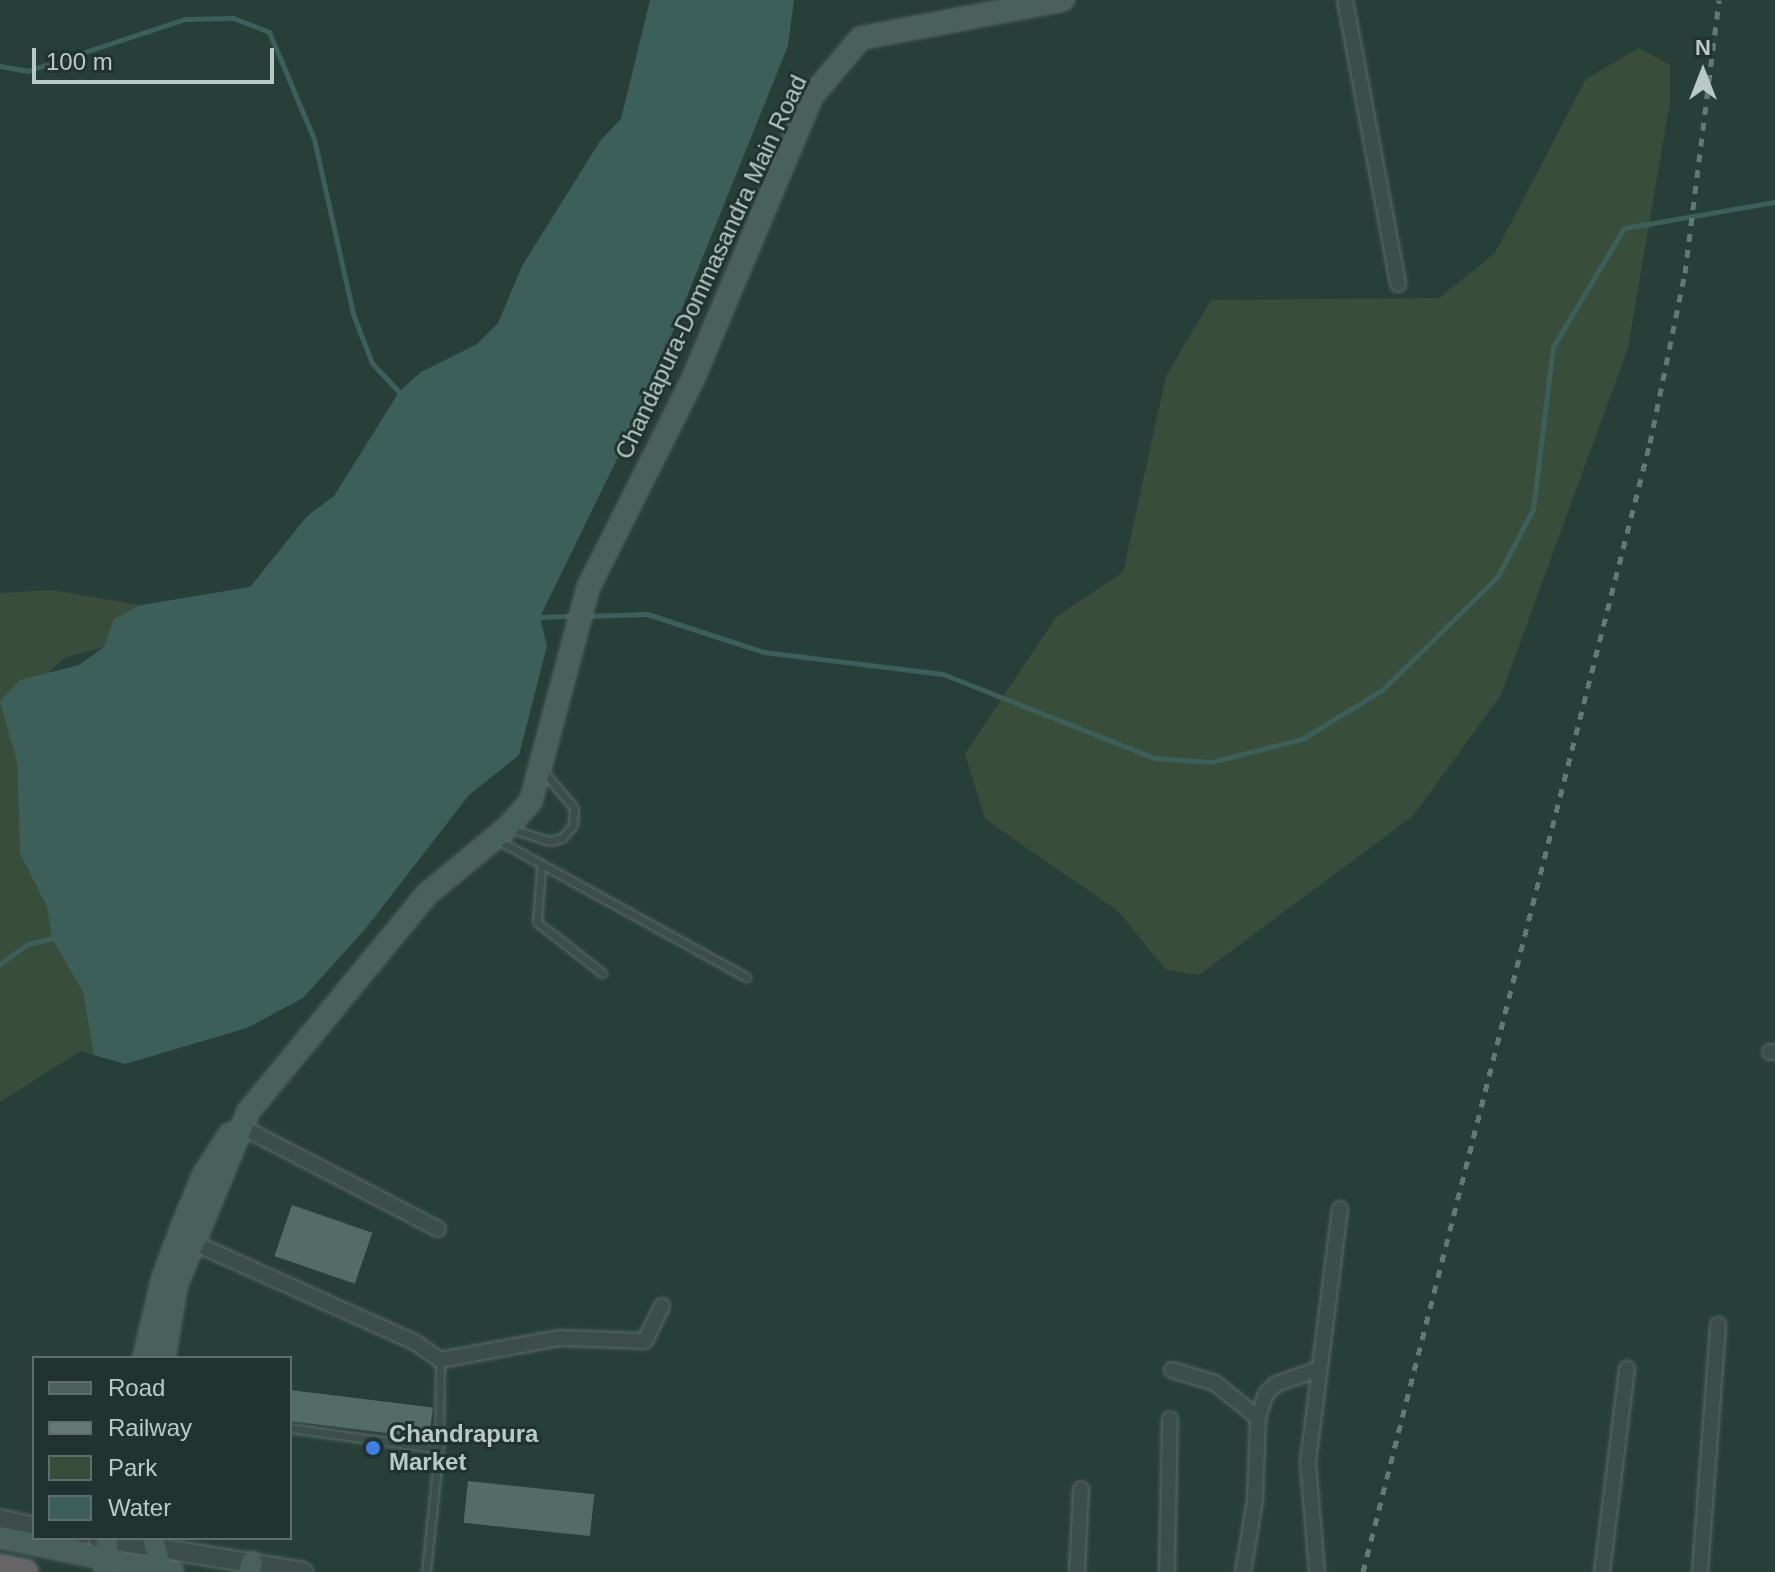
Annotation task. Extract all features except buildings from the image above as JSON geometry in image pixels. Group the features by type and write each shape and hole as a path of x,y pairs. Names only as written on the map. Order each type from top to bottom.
{"highway":[{"path":"0,1567 26,1572"}],"main road":[{"name":"Chandapura-Dommasandra Main Road","path":"164,1356 176,1286 245,1120 426,895 501,833 531,801 542,770 580,616 693,379 812,96 861,38 1063,0"},
{"path":"144,1356 163,1278 187,1213 221,1145 245,1120"},
{"path":"0,1537 104,1549 166,1571"},
{"path":"154,1542 166,1571"}],"street":[{"path":"1345,0 1398,284"},
{"path":"245,1120 438,1229"},
{"path":"1317,1572 1308,1462 1340,1209"},
{"path":"194,1243 416,1343 440,1360 560,1338 645,1341 662,1306"},
{"path":"1700,1572 1718,1325"},
{"path":"1243,1572 1255,1500 1258,1418 1266,1394 1276,1384 1291,1383 1319,1369"},
{"path":"1602,1572 1627,1369"},
{"path":"1172,1370 1215,1383 1258,1418"},
{"path":"1167,1572 1170,1419"},
{"path":"1077,1572 1081,1489"},
{"path":"0,1519 32,1527"},
{"path":"104,1549 154,1542 250,1567 303,1572"}],"lane":[{"path":"501,833 549,841 562,838 573,825 574,808 542,770"},
{"path":"501,833 541,868 746,977"},
{"path":"541,868 537,922 602,973"},
{"path":"426,1572 439,1449 440,1360"},
{"path":"292,1428 439,1449"}],"green space":[{"path":"1639,48 1670,65 1670,102 1628,348 1501,695 1413,816 1199,975 1166,970 1118,911 985,819 965,754 1056,617 1123,572 1166,376 1211,300 1439,298 1495,253 1586,79"},
{"path":"52,590 141,605 104,647 64,658 50,671 17,762 20,853 47,907 52,938 90,989 94,1055 81,1051 0,1102 0,593"}],"water":[{"path":"650,0 794,0 788,46 641,410 540,617 547,646 519,755 469,795 366,928 303,998 247,1028 125,1064 94,1055 83,992 52,938 47,907 20,853 17,762 0,701 20,680 79,665 104,647 114,619 141,605 250,587 307,516 334,496 399,392 421,372 477,344 498,323 522,266 600,141 621,119"}],"waterway":[{"path":"0,66 27,71 185,19 233,18 269,32 314,139 353,314 372,363 399,392"},
{"path":"585,616 647,614 764,652 943,674 1154,758 1211,762 1302,739 1382,690 1498,576 1533,509 1553,347 1624,228 1775,202"},
{"path":"540,617 575,616"},
{"path":"0,964 28,944 52,938"}],"railway":[{"path":"1363,1572 1650,443 1685,273 1719,0"}],"place":[{"name":"Chandrapura Market","path":"373,1448"}]}
